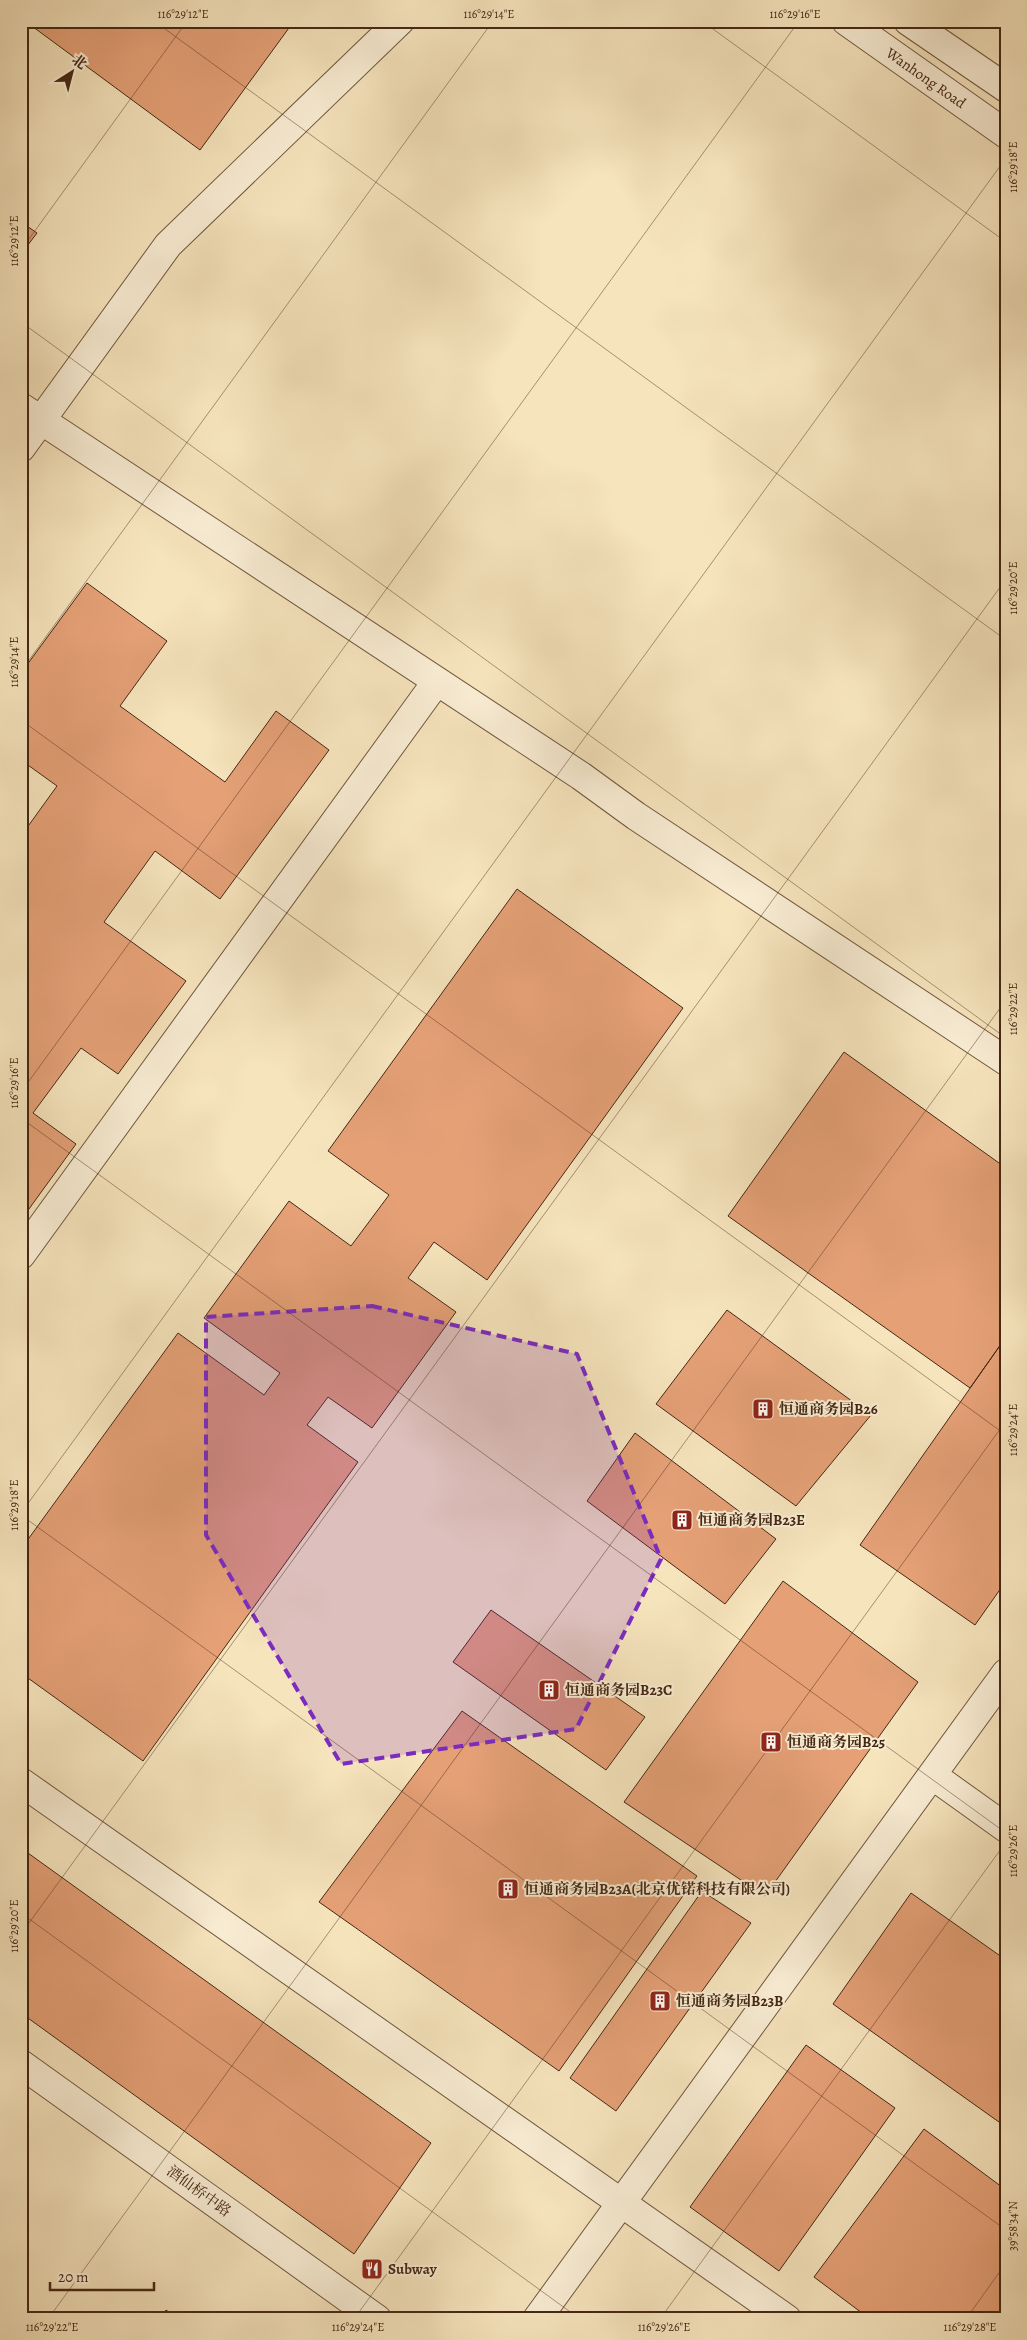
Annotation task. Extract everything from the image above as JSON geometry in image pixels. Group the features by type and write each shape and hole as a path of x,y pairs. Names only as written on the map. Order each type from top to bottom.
{"street":[{"path":"21,448 31,413 168,245 400,21"},
{"name":"Wanhong Road","path":"846,21 1006,134"},
{"path":"908,21 941,30 1006,88"},
{"path":"31,413 437,681 1006,1061"},
{"path":"21,1254 437,681"},
{"path":"537,2319 1006,1673"},
{"path":"932,1775 1006,1828"},
{"path":"21,1782 787,2319"},
{"name":"酒仙桥中路","path":"21,2064 377,2319"}],"highlighted area":[{"path":"372,1306 577,1354 661,1559 576,1729 341,1764 206,1535 206,1317"}],"building":[{"path":"25,21 294,21 200,150"},
{"path":"21,222 37,233 21,254"},
{"path":"87,583 167,641 120,706 225,782 276,711 329,750 220,899 155,851 104,922 186,981 118,1074 81,1048 33,1113 76,1144 21,1220 21,836 57,786 21,760 21,673"},
{"path":"517,889 683,1008 487,1280 434,1242 408,1278 456,1312 372,1428 328,1397 307,1425 358,1462 143,1761 21,1673 21,1549 178,1333 264,1395 280,1373 204,1318 289,1201 351,1246 389,1195 328,1151"},
{"path":"844,1052 1006,1168 1006,1337 970,1388 728,1216"},
{"name":"恒通商务园B26","path":"727,1310 871,1415 796,1506 656,1404"},
{"path":"1006,1337 1006,1581 975,1625 860,1545"},
{"name":"恒通商务园B23E","path":"635,1433 776,1539 725,1604 587,1501"},
{"name":"恒通商务园B25","path":"783,1581 918,1682 765,1896 624,1802"},
{"name":"恒通商务园B23C","path":"491,1610 645,1717 606,1770 453,1662"},
{"name":"恒通商务园B23A(北京优锘科技有限公司)","path":"462,1711 697,1876 559,2071 319,1902"},
{"path":"21,1848 431,2143 354,2254 21,2013"},
{"name":"恒通商务园B23B","path":"702,1891 751,1923 616,2111 570,2078"},
{"path":"911,1893 1006,1960 1006,2127 833,2004"},
{"path":"806,2045 895,2108 779,2271 690,2207"},
{"path":"924,2129 1006,2190 1006,2319 870,2319 814,2277"},
{"path":"166,2310 179,2319 159,2319"}],"place":[{"name":"恒通商务园B26","path":"763,1409"},
{"name":"恒通商务园B23E","path":"682,1520"},
{"name":"恒通商务园B23C","path":"549,1690"},
{"name":"恒通商务园B25","path":"771,1742"},
{"name":"恒通商务园B23A(北京优锘科技有限公司)","path":"508,1889"},
{"name":"恒通商务园B23B","path":"660,2001"},
{"name":"Subway","path":"372,2269"}]}
